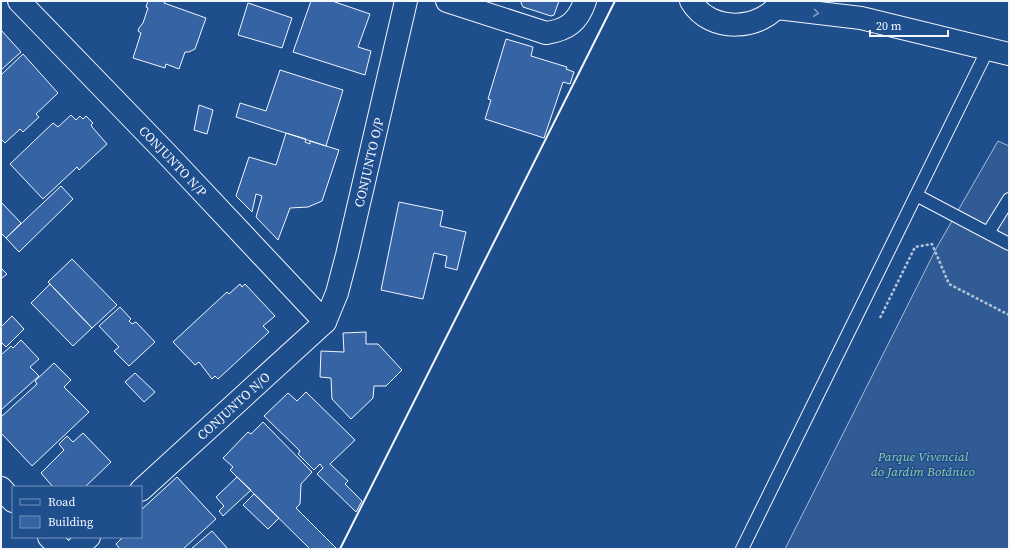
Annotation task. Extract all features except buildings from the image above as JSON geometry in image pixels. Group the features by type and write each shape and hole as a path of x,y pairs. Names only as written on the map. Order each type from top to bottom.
{"street":[{"name":"CONJUNTO N/P","path":"19,1 167,154 325,322"},
{"name":"CONJUNTO O/P","path":"325,322 337,293 348,255 406,1"},
{"path":"447,1 546,33 558,31 570,25 580,14 585,1"},
{"path":"692,1 708,17 725,24 744,25 762,20 779,5 861,18 999,50"},
{"path":"839,1 861,18"},
{"name":"CONJUNTO N/O","path":"142,489 325,322"},
{"path":"1,488 12,499"},
{"path":"50,538 61,549"},
{"path":"76,549 88,538"}],"lane":[{"path":"742,549 916,195 999,50"},
{"path":"916,195 1009,244"},
{"path":"988,233 1009,199"}],"path":[{"path":"877,324 915,247 932,244 948,284 1009,315"}],"shaded area":[{"name":"Parque Vivencial do Jardim Botânico","path":"998,141 1009,146 1009,549 785,549 937,247"}],"wall":[{"path":"340,549 615,1"}]}
